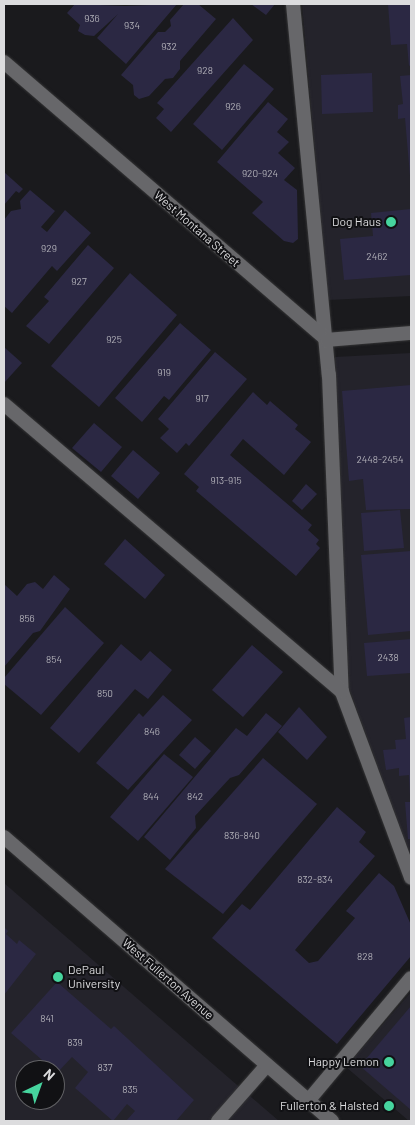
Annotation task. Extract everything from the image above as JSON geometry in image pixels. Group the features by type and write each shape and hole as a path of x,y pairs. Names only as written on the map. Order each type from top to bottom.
{"street":[{"path":"293,4 327,340 342,692 411,878"},
{"name":"West Montana Street","path":"4,62 327,340"},
{"path":"327,340 411,333"},
{"path":"4,404 342,692"},
{"name":"West Fullerton Avenue","path":"4,837 332,1121"},
{"path":"308,1101 411,978"},
{"path":"218,1121 268,1065"}],"shaded area":[{"path":"302,4 411,4 411,296 328,300"},
{"path":"411,353 411,857 349,688 335,357"},
{"name":"DePaul University","path":"4,883 279,1121 4,1121"},
{"path":"411,992 411,1121 409,1121 346,1067"}],"building":[{"path":"75,4 125,6 177,4 126,64 97,38 118,14 94,36 85,35 78,31 80,25 67,13"},
{"path":"184,4 198,4 216,19 180,61 180,69 173,78 165,79 149,96 139,99 134,95 133,85 121,75 158,32 165,32 171,26 170,20"},
{"path":"251,4 275,4 266,15"},
{"path":"388,4 411,4 411,65 409,66 407,44 391,45"},
{"path":"233,18 253,40 171,132 156,118 164,109 157,103"},
{"path":"244,64 274,89 222,150 193,124"},
{"path":"372,73 373,112 322,114 321,75"},
{"path":"411,75 410,176 405,118 398,119 398,105 403,104 400,76"},
{"path":"268,102 288,119 277,132 289,142 278,153 295,168 284,180 297,190 298,239 293,243 284,241 252,213 263,202 217,162"},
{"path":"4,172 23,189 19,193 16,191 4,205"},
{"path":"30,190 55,211 41,227 47,232 65,210 91,233 57,271 52,266 12,313 4,306 4,220 11,211 21,209 20,201"},
{"path":"411,209 411,275 344,280 340,239 373,236 371,213"},
{"path":"88,245 114,268 49,344 26,326 49,301 44,297"},
{"path":"130,273 177,315 99,407 51,366"},
{"path":"180,323 211,350 169,400 164,396 142,422 115,398"},
{"path":"4,347 22,363 4,383"},
{"path":"215,352 247,379 189,446 186,443 177,453 160,438 169,429 158,419"},
{"path":"411,385 411,509 366,510 363,479 349,481 342,391"},
{"path":"253,392 267,405 270,401 298,425 295,429 311,442 284,475 243,439 230,455 312,525 308,530 319,540 316,544 320,548 296,576 196,491 199,487 184,474"},
{"path":"94,423 122,447 101,472 72,448"},
{"path":"133,450 160,473 138,499 111,476"},
{"path":"306,484 317,494 302,510 292,501"},
{"path":"400,510 404,548 364,551 361,513"},
{"path":"125,539 165,575 145,599 104,564"},
{"path":"411,551 411,631 368,635 361,555"},
{"path":"54,575 70,589 40,631 33,633 4,667 4,584 17,596 27,584 35,582 43,589"},
{"path":"65,607 104,643 41,715 4,684 4,678"},
{"path":"411,639 411,673 367,676 364,643"},
{"path":"121,644 141,661 150,651 172,670 148,699 135,689 79,753 50,728"},
{"path":"252,645 283,672 243,717 212,690"},
{"path":"163,695 192,720 128,790 96,763 139,713 143,717"},
{"path":"299,707 327,737 307,760 278,732"},
{"path":"266,713 282,726 239,775 230,778 195,816 196,828 170,860 144,837 236,728 247,736"},
{"path":"411,717 410,796 409,775 399,776 399,768 386,770 383,750 396,749 395,740 406,739 404,718"},
{"path":"195,737 211,751 195,769 179,755"},
{"path":"164,754 193,777 138,841 110,817"},
{"path":"263,758 317,804 223,914 165,869"},
{"path":"405,802 411,802 411,839 408,839"},
{"path":"337,807 366,832 359,842 375,856 295,950 309,963 318,961 355,918 346,911 379,873 394,886 411,925 411,956 337,1044 212,938 242,904 250,910"},
{"path":"4,927 8,931 6,934 17,944 19,940 36,954 4,995"},
{"path":"57,982 111,1029 114,1026 194,1100 176,1121 126,1121 135,1111 127,1104 113,1121 75,1088 88,1072 72,1057 65,1064 65,1060 42,1060 11,1033"},
{"path":"411,1006 411,1110 360,1066"}],"place":[{"name":"Dog Haus","path":"391,222"},
{"name":"DePaul University","path":"58,977"},
{"name":"Happy Lemon","path":"389,1062"},
{"name":"Fullerton & Halsted","path":"389,1106"}]}
